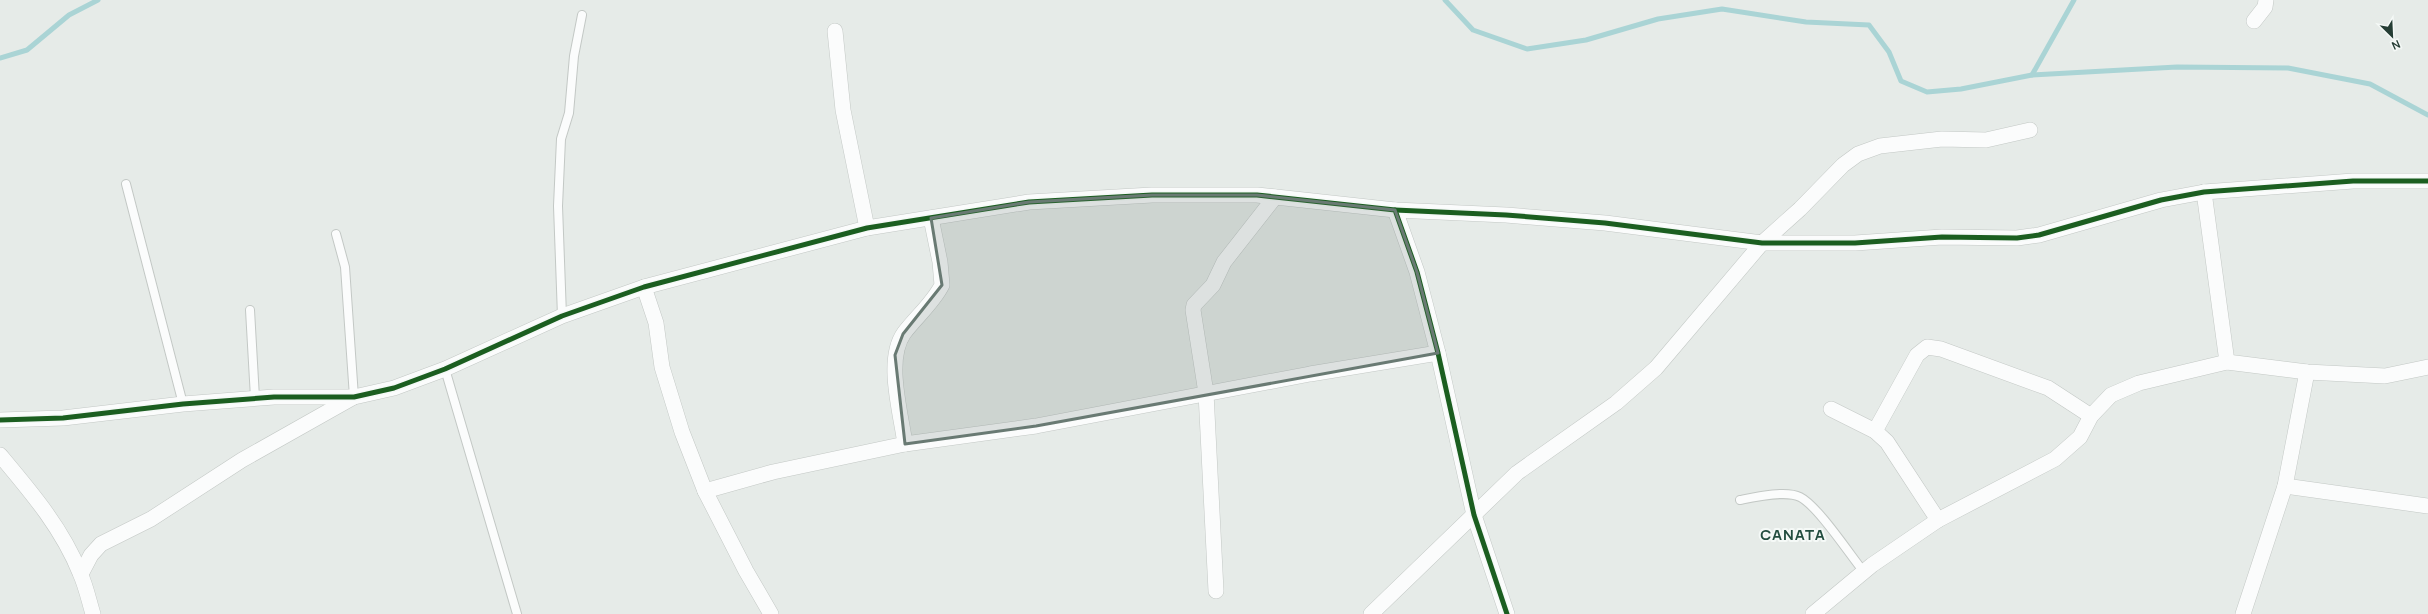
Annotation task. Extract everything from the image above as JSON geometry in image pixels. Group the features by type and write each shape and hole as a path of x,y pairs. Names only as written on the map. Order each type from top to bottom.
{"street":[{"path":"2254,21 2265,7 2266,0"},
{"path":"835,31 844,110 867,228"},
{"path":"1371,614 1517,473 1616,403 1656,368 1762,243 1800,209 1843,165 1858,154 1880,146 1910,141 1986,140 2030,130"},
{"path":"0,420 63,418 183,404 255,398 354,397 394,388 445,369 562,316 644,287 867,228 1029,202 1152,195 1275,197 1395,210 1506,215 1605,223 1762,243 1855,243 1942,237 2017,238 2039,235 2161,200 2204,192 2353,181 2428,181"},
{"path":"2204,192 2227,362"},
{"path":"1216,591 1206,393 1193,310 1194,305 1213,285 1224,262 1275,197"},
{"path":"1395,210 1417,272 1438,352 1474,515 1507,614"},
{"path":"905,444 895,377 895,354 903,334 942,285 940,262 931,218"},
{"path":"644,287 656,323 658,347 668,389 682,432 705,491 770,614"},
{"path":"1875,431 1917,355 1927,347 1941,349 2048,388 2091,416"},
{"path":"705,491 773,472 905,444 1036,426 1206,393 1438,352"},
{"path":"1813,614 1864,572 1938,520 2055,459 2080,437 2091,416 2111,395 2139,383 2227,362 2307,372 2385,376 2428,367"},
{"path":"2243,614 2285,486 2307,372"},
{"path":"81,574 91,555 101,544 151,519 242,460 354,397"},
{"path":"1831,409 1875,431 1887,442 1938,520"},
{"path":"0,455 44,509 63,538 81,574 93,614"},
{"path":"2285,486 2428,506"}],"lane":[{"path":"562,316 558,206 561,139 569,113 574,56 582,15"},
{"path":"126,184 183,404"},
{"path":"336,234 345,267 354,397"},
{"path":"250,310 255,398"},
{"path":"445,369 517,614"},
{"path":"1740,500 1758,496 1793,495 1800,497 1814,507 1864,572"}],"highlighted area":[{"path":"1152,195 1257,195 1395,210 1417,272 1438,353 1036,426 905,444 895,355 903,334 942,285 931,218 1029,202"}],"waterway":[{"path":"0,58 27,50 69,15 98,0"},
{"path":"1445,0 1473,30 1527,49 1586,40 1658,19 1722,9 1806,22 1869,25 1889,52 1901,81 1927,92 1961,89 2032,75 2177,67 2288,68 2370,84 2428,115"},
{"path":"2032,75 2074,0"}],"cycle path":[{"path":"1395,210 1506,215 1605,223 1762,243 1855,243 1942,237 2017,238 2039,235 2161,200 2204,192 2353,181 2428,181"},
{"path":"0,420 63,418 183,404 274,397 354,397 394,388 445,369 562,316 644,287 867,228 1029,202 1152,195 1257,195 1395,210 1417,272 1438,353 1474,515 1507,614"}],"district":[{"name":"CANATA","path":"1793,535"}]}
